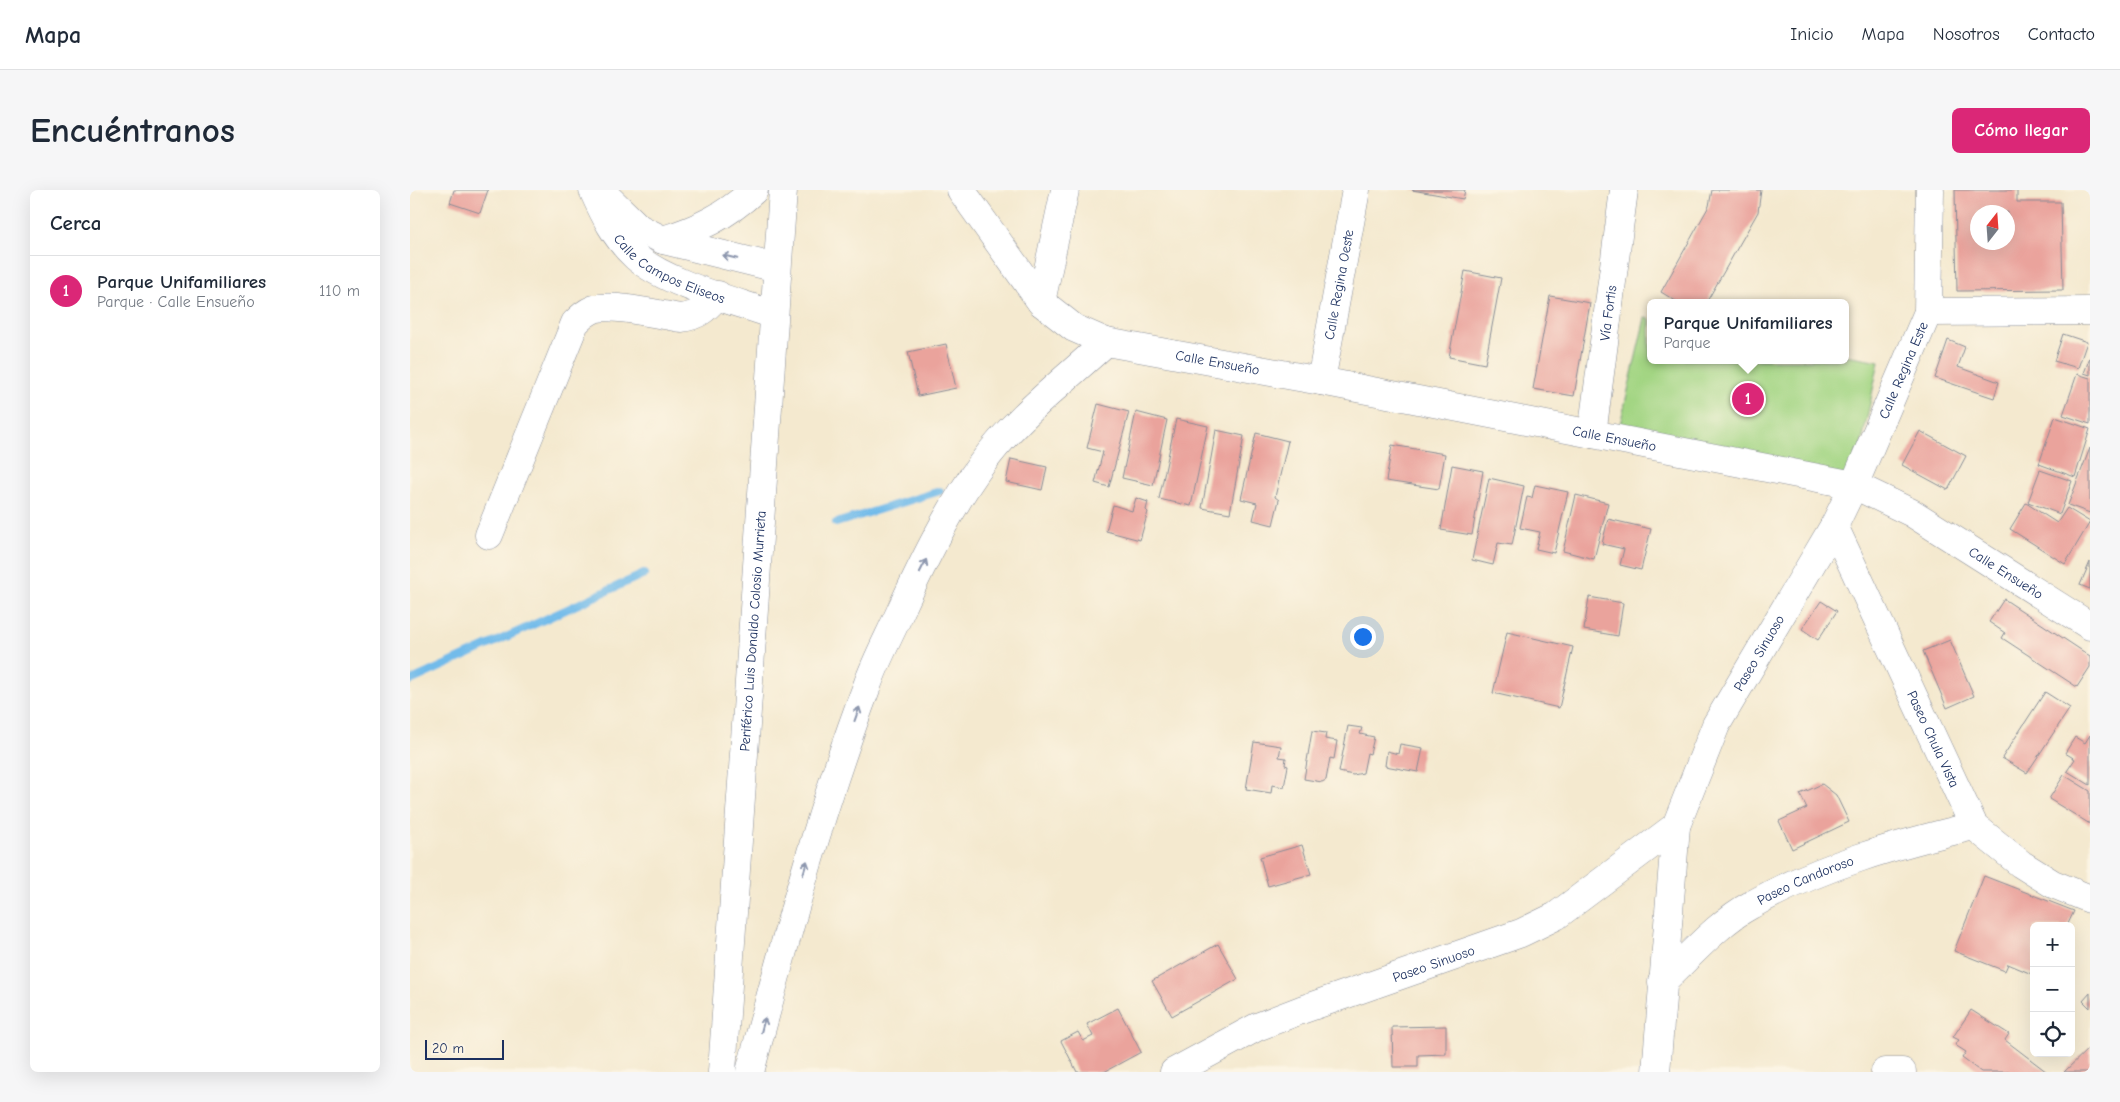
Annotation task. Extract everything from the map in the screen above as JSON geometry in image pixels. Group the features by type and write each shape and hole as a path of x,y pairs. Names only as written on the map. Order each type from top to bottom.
{"street":[{"name":"Calle Campos Eliseos","path":"593,190 628,232 777,268"},
{"name":"Calle Campos Eliseos","path":"600,190 628,232 637,257 655,270 774,315"},
{"path":"663,240 709,224 724,216 754,190"},
{"name":"Periférico Luis Donaldo Colosio Murrieta","path":"722,1072 782,190"},
{"name":"Calle Ensueño","path":"961,190 1041,302 1074,328 1106,342 1321,381 1854,485 1912,513 2090,626"},
{"path":"1041,302 1065,190"},
{"name":"Calle Regina Oeste","path":"1321,381 1356,190"},
{"name":"Vía Fortis","path":"1592,434 1624,190"},
{"name":"Calle Regina Este","path":"1854,485 1928,312 1930,190"},
{"path":"489,535 575,323 584,314 595,308 610,308 681,318 692,316 702,312 718,295"},
{"path":"1928,312 2090,311"},
{"path":"750,1072 802,878 829,791 868,684 911,590 953,506 982,463 1022,419 1106,342"},
{"name":"Paseo Sinuoso","path":"1656,1072 1676,826 1716,725 1834,526 1854,485"},
{"name":"Paseo Chula Vista","path":"1834,526 1974,826 2020,864 2053,884 2090,899"},
{"name":"Paseo Sinuoso","path":"1174,1072 1257,1028 1284,1017 1521,933 1547,920 1583,897 1676,826"},
{"name":"Paseo Candoroso","path":"1662,982 1727,922 1750,905 1826,871 1894,846 1974,826"},
{"path":"1885,1072 1902,1072"}],"green space":[{"path":"1645,318 1647,318 1647,364 1849,364 1849,356 1879,361 1853,484 1617,437"}],"building":[{"path":"454,190 488,190 480,213 450,203"},
{"path":"1412,190 1465,190 1463,199"},
{"path":"1712,190 1761,190 1758,212 1708,299 1672,299 1661,292 1709,206"},
{"path":"1955,190 2017,190 2017,202 2061,202 2063,290 1957,291"},
{"path":"1465,271 1501,278 1485,364 1449,357"},
{"path":"1550,296 1590,303 1574,396 1533,389"},
{"path":"2063,334 2087,342 2078,368 2054,361"},
{"path":"1948,340 1965,347 1958,367 1999,382 1994,398 1935,378"},
{"path":"946,344 956,388 918,396 908,352"},
{"path":"2090,357 2090,375 2084,373"},
{"path":"2077,374 2090,378 2090,424 2063,415"},
{"path":"1098,404 1129,412 1109,487 1095,483 1103,452 1087,448"},
{"path":"1136,412 1167,420 1153,485 1122,478"},
{"path":"2055,417 2090,429 2075,477 2039,464"},
{"path":"1176,419 1208,426 1191,506 1159,499"},
{"path":"1216,430 1244,436 1230,513 1202,508"},
{"path":"1920,431 1966,456 1948,490 1902,465"},
{"path":"1256,433 1288,441 1275,497 1279,500 1273,525 1253,520 1257,503 1241,499"},
{"path":"1392,445 1445,454 1439,489 1386,481"},
{"path":"2090,448 2090,513 2068,505"},
{"path":"1011,459 1047,467 1042,490 1006,482"},
{"path":"1452,465 1483,471 1472,535 1441,530"},
{"path":"2040,470 2072,481 2060,514 2028,502"},
{"path":"1489,478 1524,486 1512,545 1498,543 1493,565 1472,560"},
{"path":"1535,485 1568,492 1554,553 1536,549 1540,532 1520,528 1527,497 1532,498"},
{"path":"1576,495 1608,503 1594,559 1563,551"},
{"path":"1136,498 1148,502 1146,510 1148,512 1140,540 1106,531 1113,505 1132,511"},
{"path":"2026,503 2057,523 2067,508 2090,522 2065,564 2010,529"},
{"path":"1608,519 1651,529 1641,570 1620,565 1624,549 1602,544"},
{"path":"2090,562 2090,589 2080,585"},
{"path":"1589,597 1623,603 1618,636 1584,630"},
{"path":"2004,599 2090,656 2090,667 2077,687 2002,638 2005,633 1989,622"},
{"path":"1821,601 1837,611 1818,640 1802,629"},
{"path":"1507,632 1573,647 1559,708 1493,693"},
{"path":"1950,640 1974,696 1947,708 1923,651"},
{"path":"2045,692 2070,708 2027,773 2002,758"},
{"path":"1348,726 1362,728 1360,734 1374,737 1370,754 1367,753 1363,773 1353,775 1339,772"},
{"path":"1312,731 1326,733 1325,739 1337,741 1334,759 1330,758 1326,780 1322,782 1304,779"},
{"path":"2090,735 2090,785 2067,771 2075,759 2065,753 2075,737 2085,743"},
{"path":"1254,742 1281,746 1279,757 1286,758 1285,765 1288,766 1284,787 1272,785 1271,793 1246,789"},
{"path":"1400,744 1423,748 1418,772 1385,766 1387,751 1398,754"},
{"path":"2064,775 2090,791 2090,824 2049,799"},
{"path":"1822,784 1836,795 1849,822 1792,849 1779,821 1807,808 1800,794"},
{"path":"1302,845 1311,874 1268,886 1260,857"},
{"path":"1984,876 2074,911 2069,922 2030,922 2030,973 2008,964 2005,971 1954,951"},
{"path":"1218,944 1238,979 1172,1016 1152,981"},
{"path":"2090,993 2090,1008 2083,1001"},
{"path":"1118,1008 1141,1052 1104,1072 1077,1072 1061,1041 1078,1032 1083,1041 1093,1036 1087,1024"},
{"path":"1971,1010 2009,1034 2005,1040 2047,1072 1981,1072 1962,1058 1966,1052 1955,1045 1959,1040 1953,1037"},
{"path":"1446,1026 1446,1054 1418,1055 1418,1067 1393,1067 1392,1027"},
{"path":"2090,1047 2090,1072 2064,1072"}],"waterway":[{"path":"836,523 940,491"},
{"path":"410,681 644,574"}],"place":[{"name":"Parque Unifamiliares","path":"1748,399"}]}
